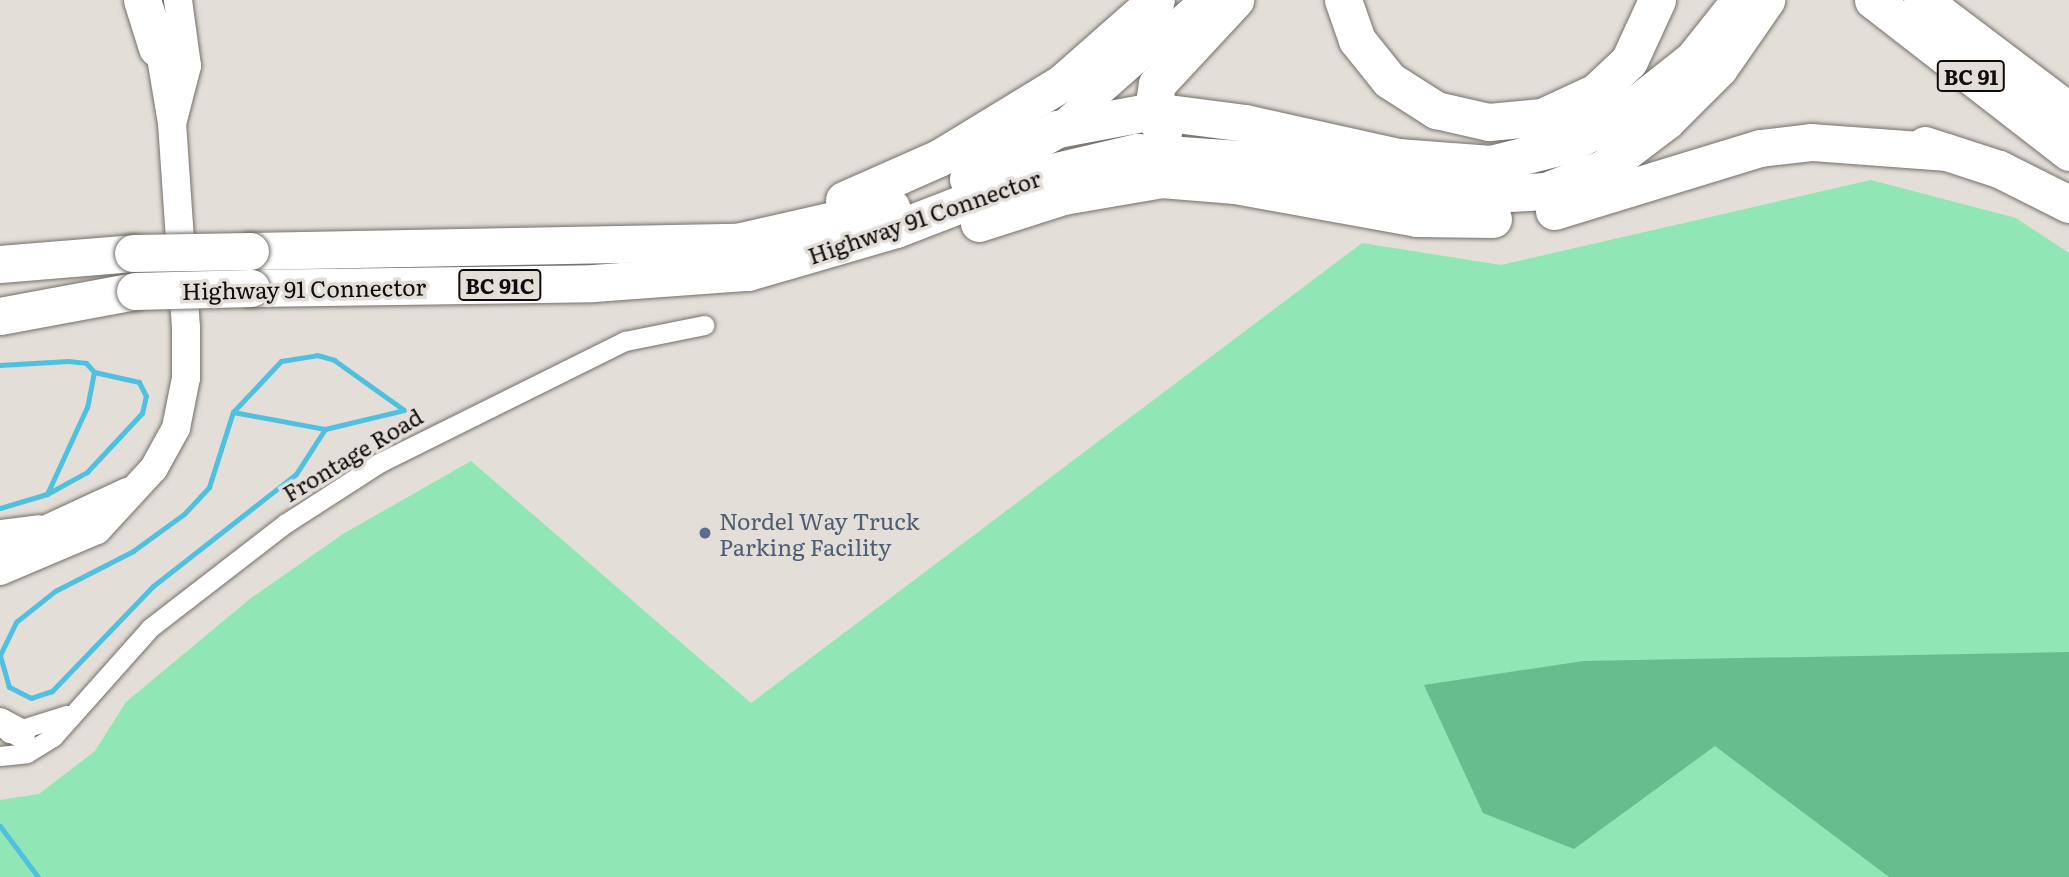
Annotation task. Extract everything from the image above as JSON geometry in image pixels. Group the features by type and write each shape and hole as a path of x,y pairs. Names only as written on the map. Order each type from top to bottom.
{"highway":[{"path":"142,0 170,38"},
{"path":"645,244 769,222 899,178 1062,83 1156,0"},
{"path":"1180,152 1153,111 1157,84 1235,0"},
{"path":"1343,0 1370,59 1411,97 1464,118 1516,122 1579,103 1614,76 1641,41 1657,0"},
{"path":"1057,129 1153,111 1234,121 1398,158 1492,164 1566,145 1616,120 1693,59 1738,0"},
{"name":"Highway 91 Connector","path":"0,299 251,288 593,284 748,272 886,233 1071,165 1180,152 1456,196 1522,196 1566,186 1619,157 1692,97 1766,0"},
{"name":"BC 91","path":"1873,0 2069,152"},
{"name":"BC 91","path":"1922,0 2069,111"},
{"path":"1566,186 1793,128 1877,131 1999,169 2069,204"},
{"name":"Highway 91 Connector","path":"0,264 133,253 737,242 881,210 972,178 1057,129"},
{"path":"748,272 792,276 832,268 1130,181 1222,183 1453,220 1571,208 1789,144 1947,152"},
{"path":"0,316 135,291"},
{"path":"0,538 43,544"}],"street":[{"path":"154,0 170,38"},
{"path":"0,571 136,488 172,437 186,378 170,38 178,0"},
{"path":"170,38 190,0"},
{"name":"Highway 91 Connector","path":"1057,129 1204,0"},
{"name":"Frontage Road","path":"0,756 40,747 181,602 379,463 625,341 704,325"},
{"path":"0,551 43,544"},
{"path":"0,594 43,544"},
{"name":"Frontage Road","path":"7,729 76,709"}],"green space":[{"path":"1871,180 2016,218 2069,253 2069,877 0,877 0,800 39,794 95,751 126,702 251,598 343,534 471,461 751,703 1362,243 1501,265"},
{"path":"2069,652 2069,877 1889,877 1715,746 1574,849 1483,813 1424,685 1583,661"}],"waterway":[{"path":"325,429 296,474 153,586 52,691 31,698 9,687 0,655 16,622 55,591 133,551 184,514 209,487 233,412 281,361 317,355 334,360 404,410"},
{"path":"0,365 68,361 86,363 94,372 87,407 47,494"},
{"path":"0,508 47,494 87,472 142,413 146,396 139,382 94,372"},
{"path":"233,412 325,429 404,410"},
{"path":"0,826 38,877"}],"place":[{"name":"Nordel Way Truck Parking Facility","path":"705,533"}]}
